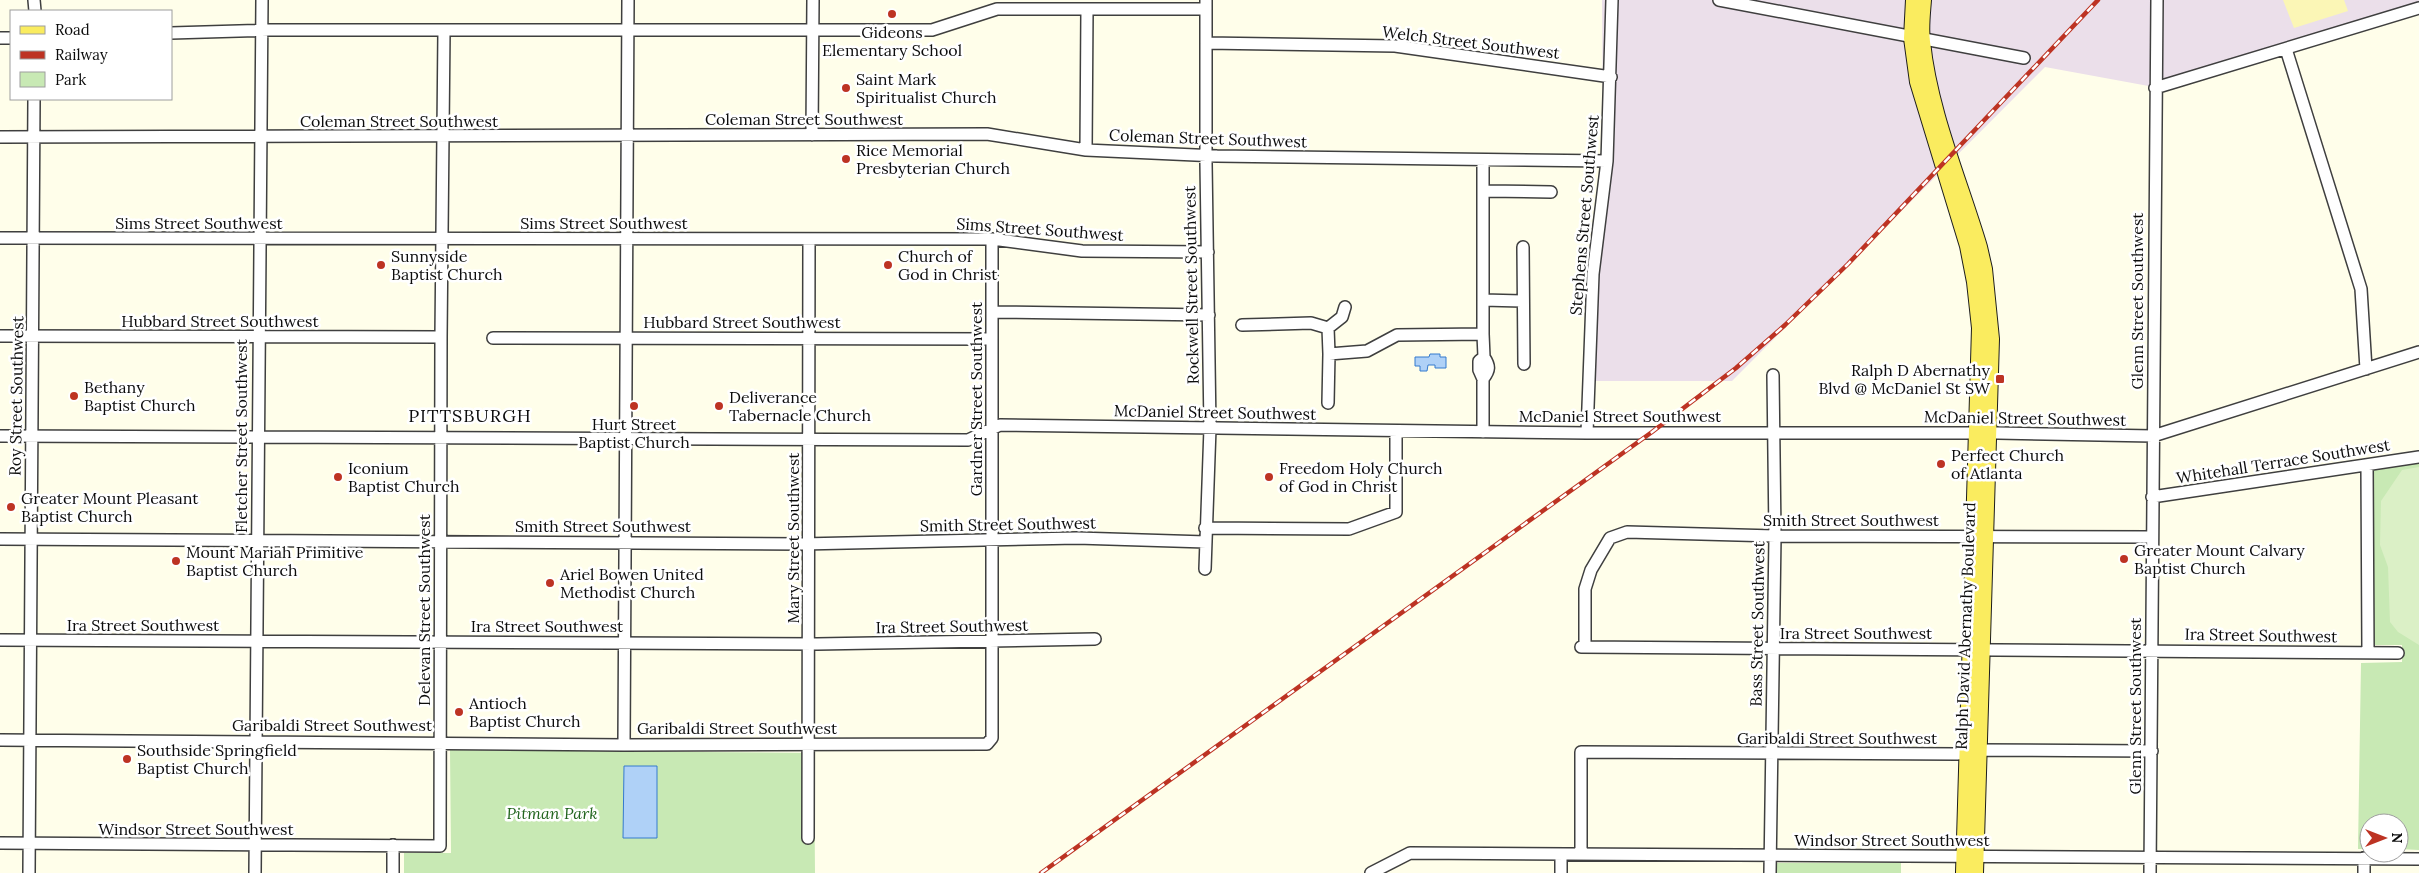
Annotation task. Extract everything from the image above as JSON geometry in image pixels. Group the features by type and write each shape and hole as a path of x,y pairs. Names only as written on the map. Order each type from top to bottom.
{"main road":[{"name":"Ralph David Abernathy Boulevard","path":"1913,0 1917,38"},
{"name":"Ralph David Abernathy Boulevard","path":"1924,0 1914,66 1922,102 1961,224 1974,282 1980,349 1983,433 1970,856 1963,873"},
{"name":"Ralph David Abernathy Boulevard","path":"1970,856 1976,873"}],"street":[{"name":"Fletcher Street Southwest","path":"255,873 262,0"},
{"path":"624,744 624,438 628,0"},
{"path":"812,135 813,0"},
{"name":"Stephens Street Southwest","path":"1587,433 1593,274 1607,161 1612,0"},
{"path":"1719,0 2024,58"},
{"name":"Glenn Street Southwest","path":"2150,873 2157,0"},
{"path":"172,33 261,30 932,30 997,9 1087,9 1206,4"},
{"name":"Rockwell Street Southwest","path":"1205,569 1210,428 1206,4"},
{"path":"2155,88 2419,8"},
{"path":"1086,150 1087,9"},
{"name":"Delevan Street Southwest","path":"393,845 440,846 444,30"},
{"name":"Welch Street Southwest","path":"1206,43 1395,46 1611,78"},
{"path":"2286,49 2361,289 2366,369"},
{"name":"Roy Street Southwest","path":"29,873 34,100"},
{"name":"Coleman Street Southwest","path":"0,138 987,134 1086,150 1483,166 1607,161"},
{"path":"1483,166 1485,191 1484,357 1479,361 1479,370 1484,379 1483,432"},
{"path":"1485,191 1551,192"},
{"name":"Sims Street Southwest","path":"0,238 259,240 992,239 1082,251 1208,252"},
{"name":"Mary Street Southwest","path":"808,838 810,543 809,239"},
{"name":"Gardner Street Southwest","path":"992,239 992,738"},
{"path":"1523,248 1524,364"},
{"path":"1483,300 1522,301"},
{"path":"1328,328 1342,317 1345,307"},
{"path":"992,312 1209,315"},
{"path":"1242,325 1311,323 1328,328"},
{"path":"1328,328 1328,403"},
{"path":"1329,354 1367,351 1397,335 1484,334"},
{"name":"Hubbard Street Southwest","path":"0,336 441,337"},
{"name":"Hubbard Street Southwest","path":"492,338 992,339"},
{"name":"McDaniel Street Southwest","path":"0,436 968,440 1000,425 1587,433 1983,433 2153,436 2419,352"},
{"name":"Bass Street Southwest","path":"1770,873 1775,536 1773,375"},
{"path":"1205,528 1349,528 1396,512 1396,431"},
{"name":"Whitehall Terrace Southwest","path":"2152,497 2419,457"},
{"path":"2367,465 2368,652"},
{"name":"Smith Street Southwest","path":"1583,647 1585,589 1591,570 1610,538 1627,532 1775,536 2152,537"},
{"name":"Smith Street Southwest","path":"0,539 810,543 1077,538 1206,542"},
{"name":"Ira Street Southwest","path":"0,640 809,644 1095,639"},
{"name":"Ira Street Southwest","path":"1583,647 1773,650 1975,648 2398,653"},
{"name":"Garibaldi Street Southwest","path":"0,740 987,744 992,738"},
{"name":"Garibaldi Street Southwest","path":"1581,854 1581,752 1772,754 2152,751"},
{"name":"Windsor Street Southwest","path":"0,843 393,845"},
{"path":"393,845 393,873"},
{"name":"Windsor Street Southwest","path":"1371,873 1410,853 1970,856 2150,859 2359,858"},
{"path":"1561,854 1561,873"}],"shaded area":[{"path":"1602,0 2419,0 2419,3 2154,87 2045,67 1732,381 1589,381 1603,158"}],"green space":[{"path":"2419,463 2419,850 2409,850 2409,813 2359,813 2358,849 2361,663 2402,662 2402,645 2371,645 2372,470"},
{"path":"2419,467 2419,645 2398,632 2390,622 2388,567 2380,545 2381,501 2402,470"},
{"name":"Pitman Park","path":"450,750 814,753 815,873 404,873 404,853 451,853"},
{"path":"1776,863 1901,863 1901,873 1776,873"}],"sand":[{"path":"2283,0 2344,0 2348,11 2294,28"}],"water":[{"path":"1430,354 1440,354 1440,357 1446,357 1446,368 1435,368 1435,365 1428,365 1427,371 1420,371 1420,366 1415,366 1415,357 1429,357"},
{"path":"624,766 657,766 657,838 623,838"}],"railway":[{"path":"1041,873 1652,432 1736,368 1785,325 1848,264 2098,0"}],"place":[{"name":"Gideons Elementary School","path":"892,14"},
{"name":"Saint Mark Spiritualist Church","path":"846,88"},
{"name":"Rice Memorial Presbyterian Church","path":"846,159"},
{"name":"Sunnyside Baptist Church","path":"381,265"},
{"name":"Church of God in Christ","path":"888,265"},
{"name":"Ralph D Abernathy Blvd @ McDaniel St SW","path":"2000,379"},
{"name":"Bethany Baptist Church","path":"74,396"},
{"name":"Hurt Street Baptist Church","path":"634,406"},
{"name":"Deliverance Tabernacle Church","path":"719,406"},
{"name":"Perfect Church of Atlanta","path":"1941,464"},
{"name":"Iconium Baptist Church","path":"338,477"},
{"name":"Freedom Holy Church of God in Christ","path":"1269,477"},
{"name":"Greater Mount Pleasant Baptist Church","path":"11,507"},
{"name":"Greater Mount Calvary Baptist Church","path":"2124,559"},
{"name":"Mount Mariah Primitive Baptist Church","path":"176,561"},
{"name":"Ariel Bowen United Methodist Church","path":"550,583"},
{"name":"Antioch Baptist Church","path":"459,712"},
{"name":"Southside Springfield Baptist Church","path":"127,759"}],"district":[{"name":"PITTSBURGH","path":"470,415"}]}
